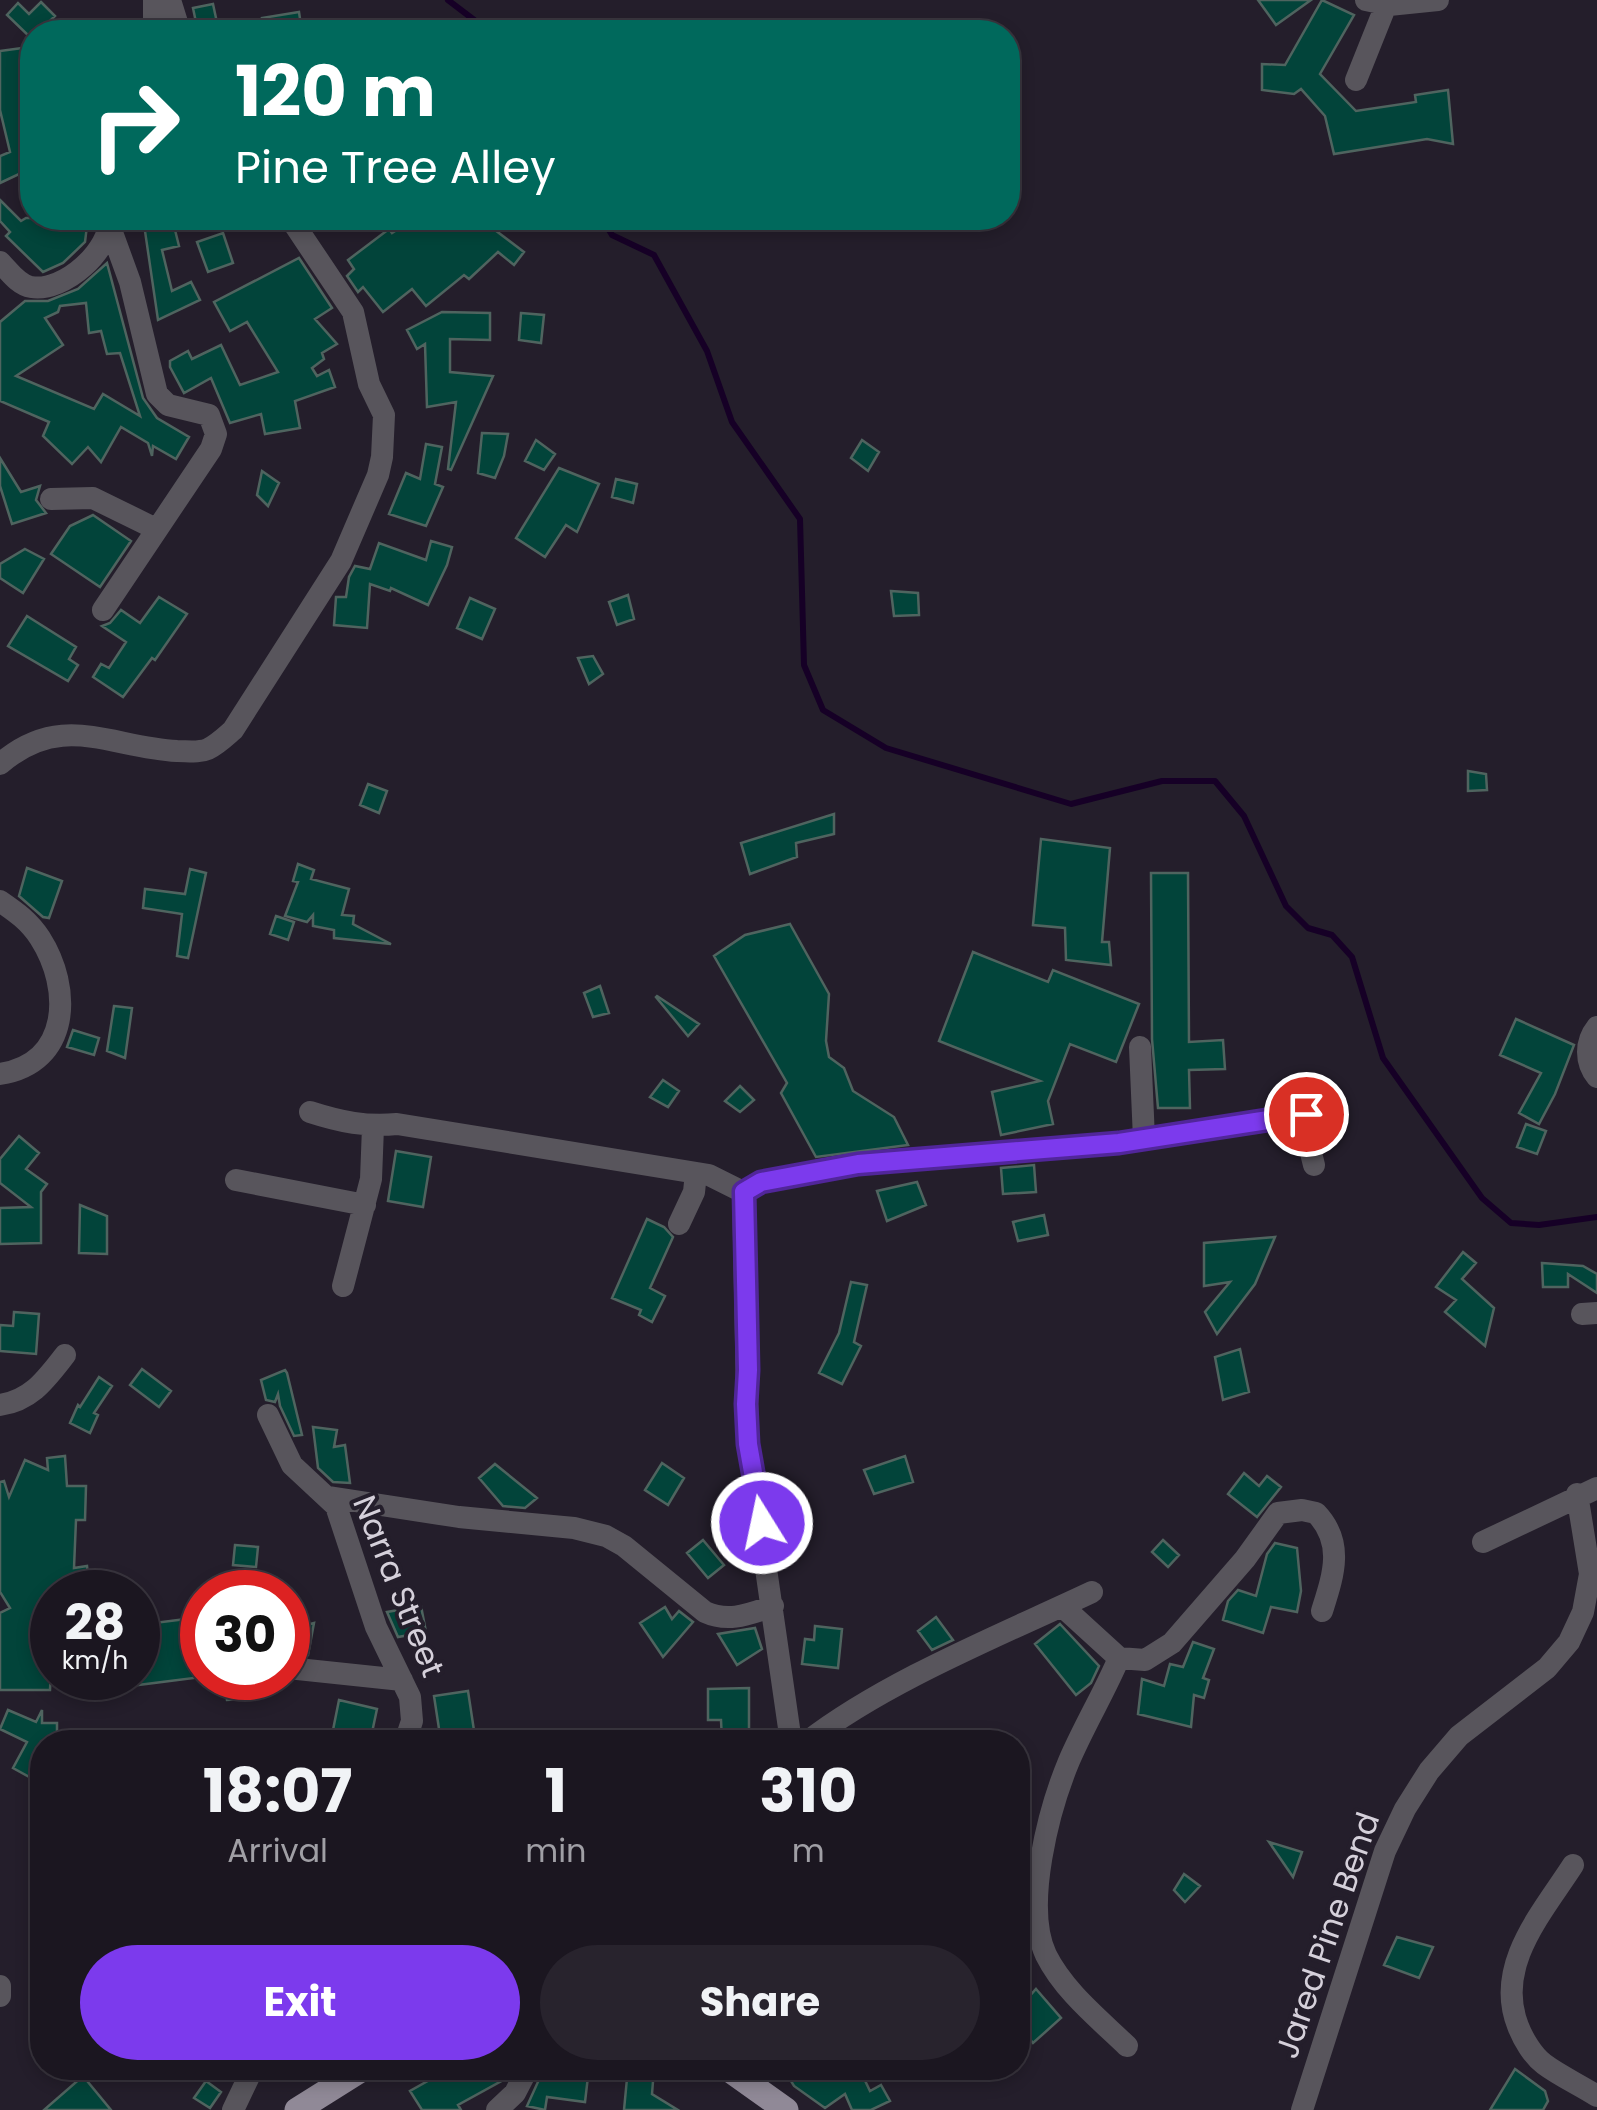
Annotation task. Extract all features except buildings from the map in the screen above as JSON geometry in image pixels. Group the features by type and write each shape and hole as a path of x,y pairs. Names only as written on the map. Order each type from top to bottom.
{"main road":[{"path":"298,2110 345,2080"},
{"path":"745,2080 786,2110"}],"street":[{"path":"1356,80 1381,2 1438,0"},
{"path":"0,262 19,282 30,287 71,277 88,263 105,230"},
{"path":"103,610 211,449 216,434 209,415 168,405 157,394 130,282 112,230"},
{"path":"0,764 18,748 54,735 89,734 164,750 205,750 233,730 341,562 378,475 384,416 369,384 353,312 298,230"},
{"path":"51,499 93,498 156,530"},
{"path":"0,901 22,916 51,958 60,994 60,1020 51,1042 30,1066 0,1074"},
{"path":"1597,1027 1588,1062 1597,1077"},
{"path":"1140,1048 1144,1139"},
{"path":"744,1192 761,1182 858,1164 1144,1139 1309,1103 1307,1140 1314,1165"},
{"path":"310,1112 343,1122 398,1124 709,1175 744,1192"},
{"path":"342,1286 371,1179 372,1126"},
{"path":"679,1224 694,1192 696,1173"},
{"path":"236,1180 365,1205"},
{"path":"744,1192 748,1431 789,1730"},
{"path":"0,1406 26,1398 42,1385 65,1355"},
{"name":"Narra Street","path":"268,1415 292,1465 329,1498 343,1524 376,1627 412,1710 408,1730"},
{"path":"1484,1542 1587,1491"},
{"name":"Jared Pine Bend","path":"1302,2110 1385,1851 1405,1809 1429,1771 1460,1736 1547,1668 1569,1642 1584,1612 1590,1574 1587,1491"},
{"path":"329,1498 459,1517 574,1528 606,1536 624,1546 716,1617 734,1619 773,1606"},
{"path":"1062,1606 1119,1658 1145,1660 1172,1643 1245,1559 1278,1513 1286,1510 1316,1514 1330,1530 1335,1565 1322,1610"},
{"path":"823,1730 885,1694 1092,1592"},
{"path":"1119,1658 1068,1762 1052,1816 1036,1912 1042,1946 1064,1984 1127,2046"},
{"path":"310,1670 402,1680"},
{"path":"1573,1865 1524,1941 1512,1975 1510,2006 1522,2035 1540,2062 1597,2096"},
{"path":"0,1986 0,1996"},
{"path":"233,2110 247,2080"},
{"path":"497,2110 521,2080"}],"waterway":[{"path":"448,0 474,20"},
{"path":"609,230 654,255 707,351 732,422 800,519 804,665 823,710 886,748 1071,804 1162,781 1215,781 1244,816 1286,906 1308,928 1332,935 1352,957 1383,1058 1482,1198 1511,1223 1539,1225 1597,1217"}],"route":[{"path":"762,1523 748,1444 746,1404 744,1192 748,1188 761,1182 858,1164 1119,1143 1306,1114"}]}
